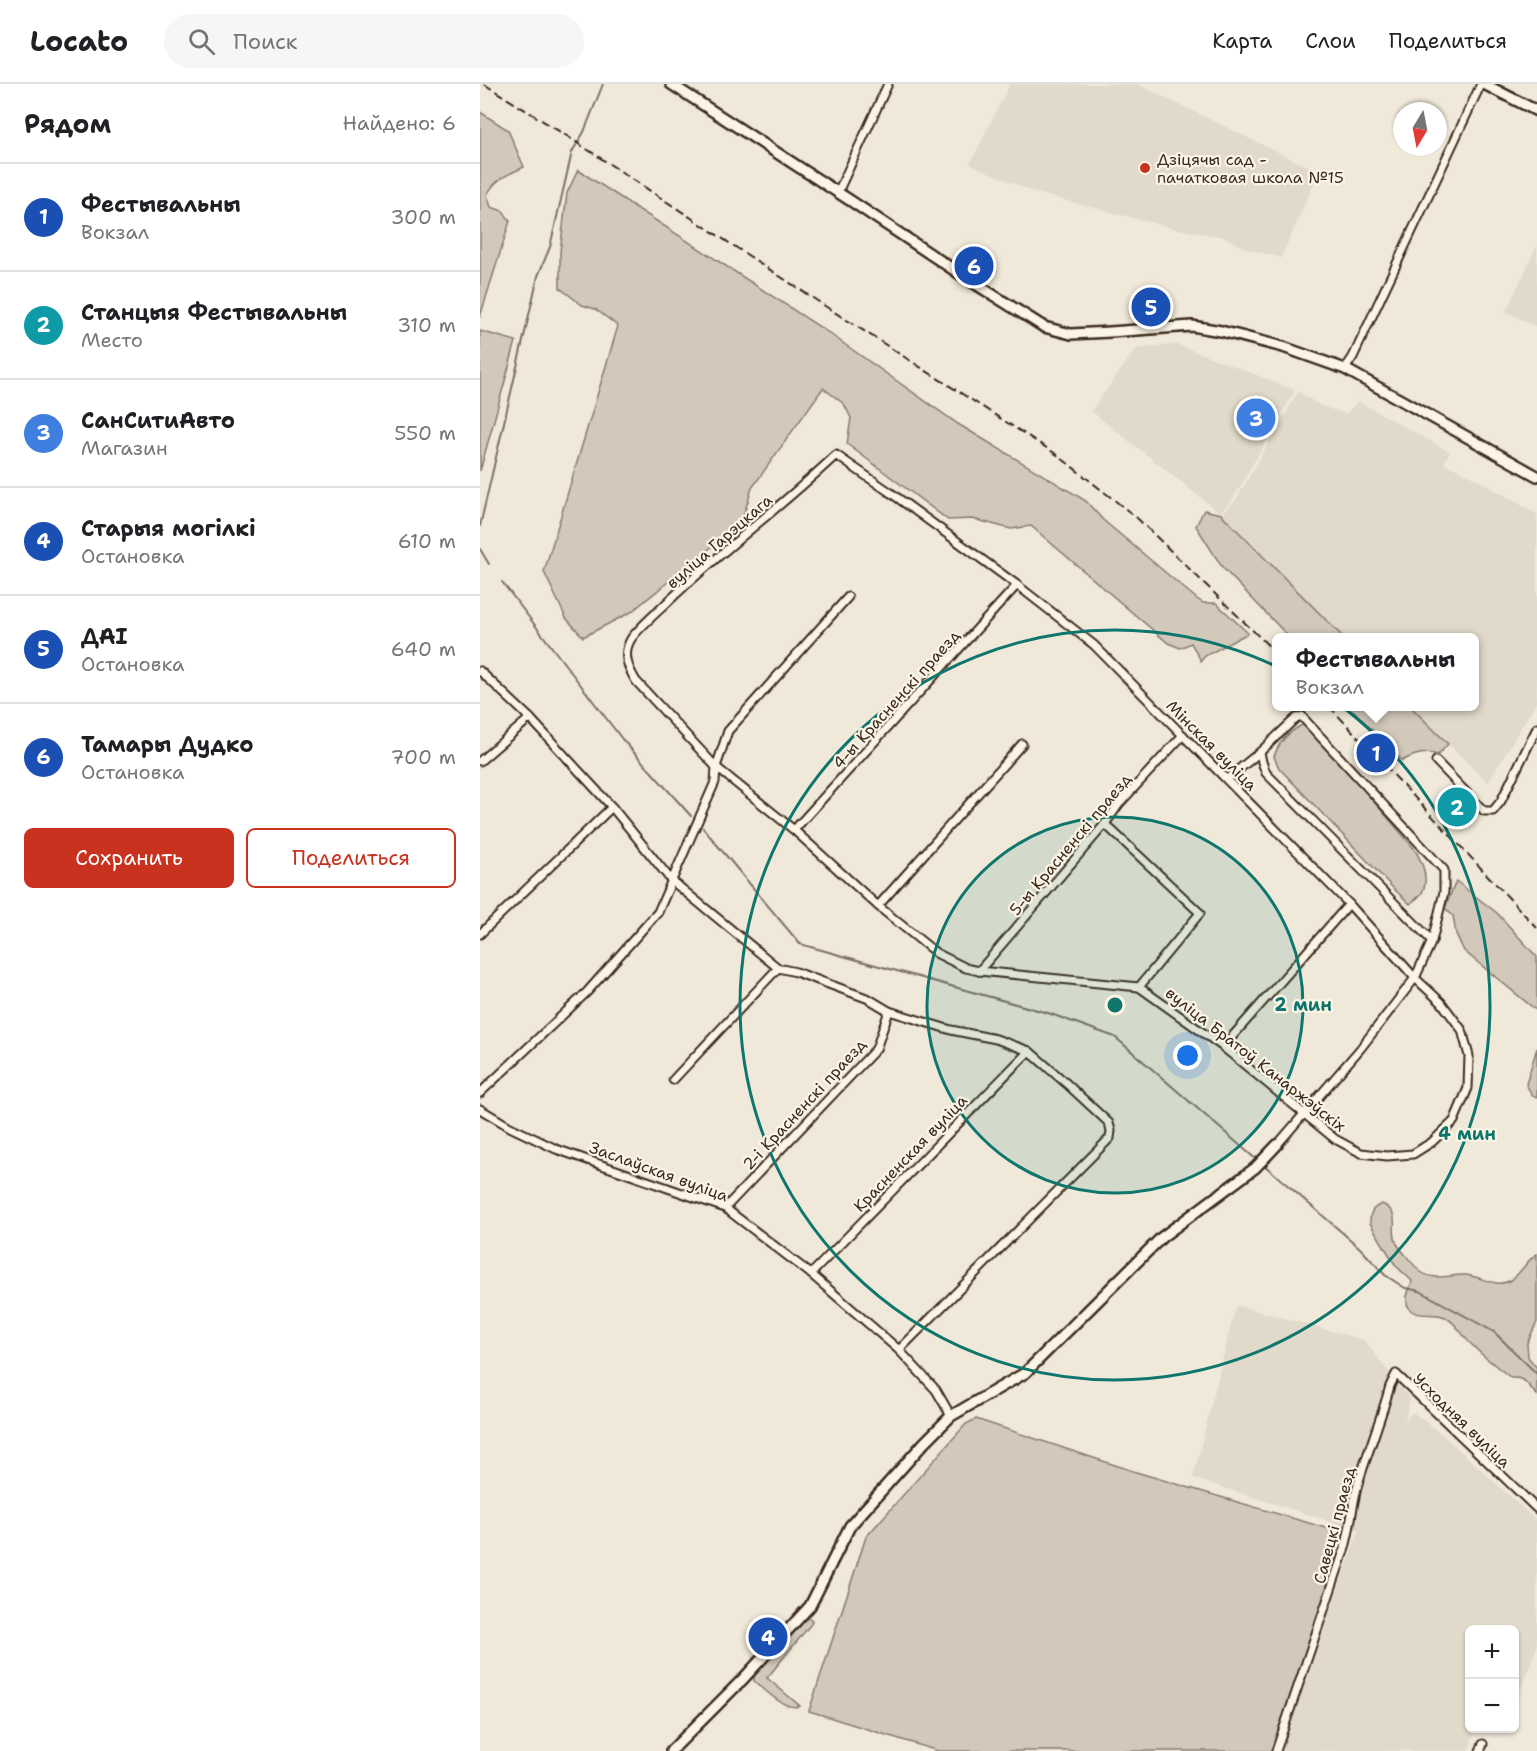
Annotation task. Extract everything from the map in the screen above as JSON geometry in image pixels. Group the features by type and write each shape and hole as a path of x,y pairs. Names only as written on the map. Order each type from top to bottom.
{"street":[{"path":"671,84 1044,327 1071,334 1192,326 1283,347 1345,369 1537,476"},
{"path":"838,192 888,84"},
{"path":"1345,369 1353,357 1483,84 1537,111"},
{"name":"Мінская вуліца","path":"836,455 1017,585 1094,645 1349,904 1415,978 1441,1002 1462,1030 1469,1056 1468,1088 1454,1121"},
{"name":"вуліца Гарэцкага","path":"717,767 636,681 628,669 626,651 631,638 690,581 799,490 836,455"},
{"name":"4-ы Красненскі праезд","path":"794,830 1017,585"},
{"path":"480,1093 595,983 658,912 715,782 728,731 848,597"},
{"path":"480,671 530,718 612,807 672,880 778,968 796,972 869,999 888,1011 1029,1051 1108,1123 1111,1131 1110,1138 899,1350"},
{"path":"671,1751 744,1678 810,1606 850,1526 924,1443 951,1416 1025,1372 1162,1237 1255,1168 1360,1049 1415,978 1432,941 1444,892 1444,870 1302,716 1296,718 1227,779"},
{"path":"480,761 530,718"},
{"path":"1436,761 1484,811 1493,811 1501,801 1537,728"},
{"name":"5-ы Красненскі праезд","path":"979,971 1105,824 1119,804 1183,735"},
{"path":"878,906 1022,744"},
{"path":"1260,752 1266,773 1432,941"},
{"path":"717,767 794,830 878,906 936,953 966,968 979,971 1139,987"},
{"path":"480,934 612,807"},
{"name":"вуліца Братоў Канаржэўскіх","path":"1105,824 1200,913 1139,987 1222,1047 1335,1139 1361,1153 1387,1156 1413,1154 1432,1142 1454,1121"},
{"path":"1222,1047 1349,904"},
{"path":"673,1080 778,968"},
{"name":"2-і Красненскі праезд","path":"725,1208 876,1049 888,1011"},
{"name":"Красненская вуліца","path":"811,1274 1029,1051"},
{"name":"Заслаўская вуліца","path":"480,1109 510,1127 556,1149 725,1208 811,1274 899,1350 936,1390 951,1416"},
{"name":"Усходняя вуліца","path":"1396,1374 1537,1509"},
{"name":"Савецкі праезд","path":"1276,1751 1345,1548 1358,1483 1396,1374"}],"shaded area":[{"name":"Дзіцячы сад - пачатковая школа №15","path":"1010,84 1137,84 1319,172 1281,258 1245,248 1224,237 1176,229 1036,193 970,164"},
{"path":"480,112 508,130 524,167 498,181 487,195 491,207 503,211 510,221 480,317"},
{"path":"578,170 823,329 958,424 1086,501 1103,520 1197,599 1203,603 1216,603 1248,633 1205,656 1201,661 1191,643 1180,648 1168,643 1031,526 1011,529 973,519 948,520 847,444 851,418 844,404 823,388 752,488 741,523 631,612 583,637 566,618 544,572 618,326 595,309 582,305 560,288 560,252 567,193"},
{"path":"1537,245 1537,327 1506,312"},
{"path":"480,331 516,341 480,471"},
{"path":"1176,344 1295,390 1233,499 1220,513 1091,411 1136,349"},
{"path":"1298,392 1321,406 1346,414 1358,401 1450,452 1444,463 1537,514 1537,701 1488,783 1415,711 1479,711 1479,633 1339,633 1221,514 1235,501"},
{"path":"1204,510 1221,514 1339,633 1285,633 1222,567 1196,526"},
{"path":"1354,711 1415,711 1448,744 1438,755 1420,754 1402,761"},
{"path":"1302,725 1308,725 1413,847 1422,863 1425,882 1421,894 1410,904 1279,768 1274,757 1278,747 1288,735"},
{"path":"1456,881 1497,913 1537,957 1537,1011 1464,951 1456,934 1453,916 1445,908"},
{"path":"1537,1048 1537,1097 1532,1095 1526,1084"},
{"path":"1382,1204 1392,1212 1394,1217 1397,1244 1421,1272 1432,1277 1466,1275 1494,1283 1506,1282 1515,1277 1537,1254 1537,1322 1527,1343 1528,1357 1537,1368 1537,1395 1524,1381 1511,1378 1486,1358 1445,1317 1416,1313 1409,1308 1407,1298 1412,1281 1396,1266 1370,1223 1372,1211"},
{"path":"1236,1305 1364,1340 1410,1399 1405,1420 1413,1412 1444,1436 1537,1521 1537,1647 1519,1696 1519,1625 1465,1625 1465,1733 1475,1733 1468,1751 1278,1751 1359,1531 1193,1478"},
{"path":"976,1419 1136,1472 1346,1534 1272,1751 938,1751 809,1711 866,1537 966,1424"},
{"path":"803,1619 812,1620 811,1624 767,1678 800,1706 794,1707 776,1699 754,1681 754,1676"}],"waterway":[{"path":"480,526 538,276 550,247 572,152 584,132 603,84"},
{"path":"480,549 489,564"},
{"path":"502,582 622,739 691,816"},
{"path":"703,828 800,944 1048,1013 1115,1037 1258,1161"},
{"path":"1263,1164 1360,1248 1385,1275 1405,1288 1420,1291 1494,1332 1537,1374"}],"railway":[{"path":"484,84 1056,454 1137,518 1272,649"},
{"path":"1334,711 1537,928"}],"place":[{"name":"Дзіцячы сад - пачатковая школа №15","path":"1145,168"},
{"name":"Тамары Дудко","path":"974,266"},
{"name":"ДАІ","path":"1151,307"},
{"name":"СанСитиАвто","path":"1256,418"},
{"name":"Фестывальны","path":"1376,753"},
{"name":"Станцыя Фестывальны","path":"1457,807"},
{"name":"Старыя могілкі","path":"768,1637"}]}
